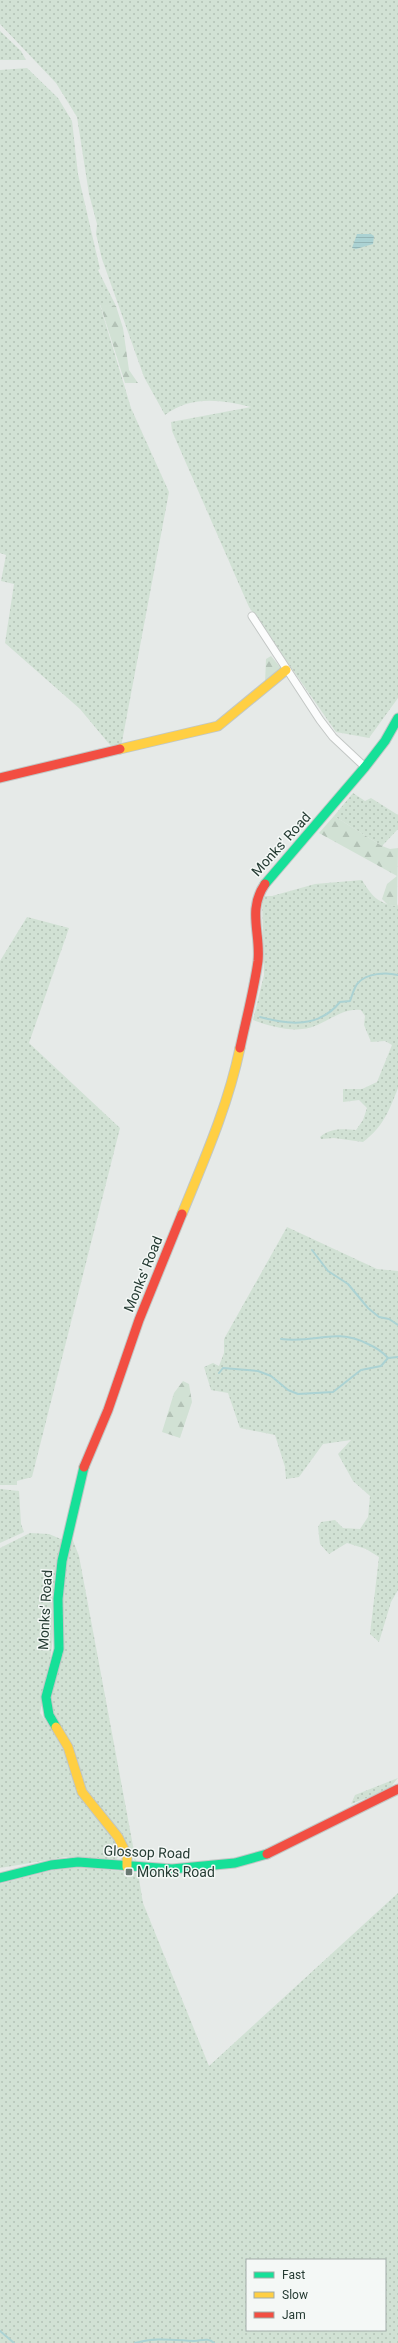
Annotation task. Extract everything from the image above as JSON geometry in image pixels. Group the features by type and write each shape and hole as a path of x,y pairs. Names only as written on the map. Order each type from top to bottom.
{"street":[{"path":"252,616 286,670 333,737 365,767"},
{"path":"0,778 218,726 286,670"},
{"name":"Monks' Road","path":"127,1867 127,1855 118,1837 82,1792 68,1747 49,1715 46,1706 46,1697 59,1649 58,1599 62,1561 82,1472 110,1404 139,1320 214,1135 236,1073 258,960 255,918 258,894 273,872 311,832 365,767 385,741 398,718"},
{"name":"Glossop Road","path":"0,1878 51,1865 78,1862 127,1867 172,1869 214,1866 258,1857 275,1851 398,1789"}],"green space":[{"path":"0,0 398,0 398,698 369,738 336,732 249,607 172,431 171,422 251,407 218,401 196,402 186,404 165,415 144,377 102,259 96,234 97,224 89,194 77,117 56,83 0,24"},
{"path":"0,31 21,51 26,60 0,60"},
{"path":"27,68 58,98 72,121 78,174 100,269 98,270 116,306 100,305 131,408 169,492 121,747 110,745 80,709 5,643 14,584 1,581 6,555 0,553 0,70"},
{"path":"100,304 116,306 123,328 129,370 138,383 125,383"},
{"path":"271,656 281,668 265,684 266,659"},
{"path":"353,793 365,801 371,798 398,815 398,829 382,846 334,816"},
{"path":"334,816 382,846 390,849 398,848 397,906 388,905 382,899 387,884 397,876 319,833"},
{"path":"362,880 372,894 380,901 390,905 397,906 398,904 398,1088 385,1118 376,1130 363,1142 334,1138 321,1139 320,1137 328,1132 341,1129 356,1130 363,1120 367,1108 359,1100 343,1102 343,1089 362,1089 377,1082 392,1045 385,1041 371,1042 364,1025 365,1016 361,1010 353,1010 338,1014 310,1028 302,1029 271,1026 253,1020 264,975 262,896 272,896 315,884"},
{"path":"27,917 69,928 29,1043 120,1128 32,1477 17,1481 17,1485 0,1485 0,961"},
{"path":"287,1227 377,1269 398,1271 398,1590 391,1602 379,1642 370,1634 379,1557 366,1549 347,1543 329,1554 320,1544 318,1527 321,1522 335,1520 343,1528 360,1529 368,1517 370,1496 353,1481 338,1454 351,1440 323,1444 299,1477 286,1479 285,1467 275,1435 240,1428 228,1393 211,1390 204,1367 213,1363 219,1366 224,1353 224,1339"},
{"path":"183,1381 189,1384 192,1402 180,1438 162,1432 174,1393"},
{"path":"0,1489 19,1491 21,1524 24,1532 0,1543"},
{"path":"30,1533 49,1534 63,1540 51,1655 40,1713 51,1728 121,1853 116,1860 66,1857 0,1868 0,1548"},
{"path":"72,1538 79,1556 136,1862 87,1793 73,1745 50,1712 49,1697 63,1576"},
{"path":"398,1778 388,1790 351,1804 355,1795"},
{"path":"79,1867 138,1873 143,1903 209,2066 398,1893 398,2343 0,2343 0,1884 50,1871"}],"water":[{"path":"357,234 371,234 374,236 373,244 356,249 352,248"}],"waterway":[{"path":"260,1017 293,1023 313,1020 323,1016 340,1002 350,1001 354,989 366,977 377,974 398,975"},
{"path":"312,1250 328,1271 348,1284 368,1308 379,1317 389,1319 398,1325"},
{"path":"281,1339 304,1340 334,1336 345,1337 356,1339 371,1345 377,1348 388,1358"},
{"path":"219,1373 223,1368 258,1371 271,1376 288,1390 298,1394 333,1392 361,1370 381,1366 388,1358 398,1357"},
{"path":"0,2331 14,2343"},
{"path":"135,2343 164,2339 194,2341 209,2340 214,2343"}],"traffic: fast":[{"path":"265,884 365,767 385,741 398,718"},
{"path":"56,1727 49,1715 46,1697 59,1649 58,1599 62,1561 84,1467"},
{"path":"0,1878 51,1865 78,1862 172,1869 235,1863 267,1854"}],"traffic: slow":[{"path":"120,749 218,726 286,670"},
{"path":"182,1214 222,1112 240,1048"},
{"path":"56,1727 68,1747 82,1792 118,1837 127,1855 127,1867"}],"traffic: jam":[{"path":"0,778 120,749"},
{"path":"240,1048 258,961 256,922 257,903 265,884"},
{"path":"84,1467 108,1410 139,1320 182,1214"},
{"path":"267,1854 398,1789"}],"place":[{"name":"Monks Road","path":"129,1872"}]}
